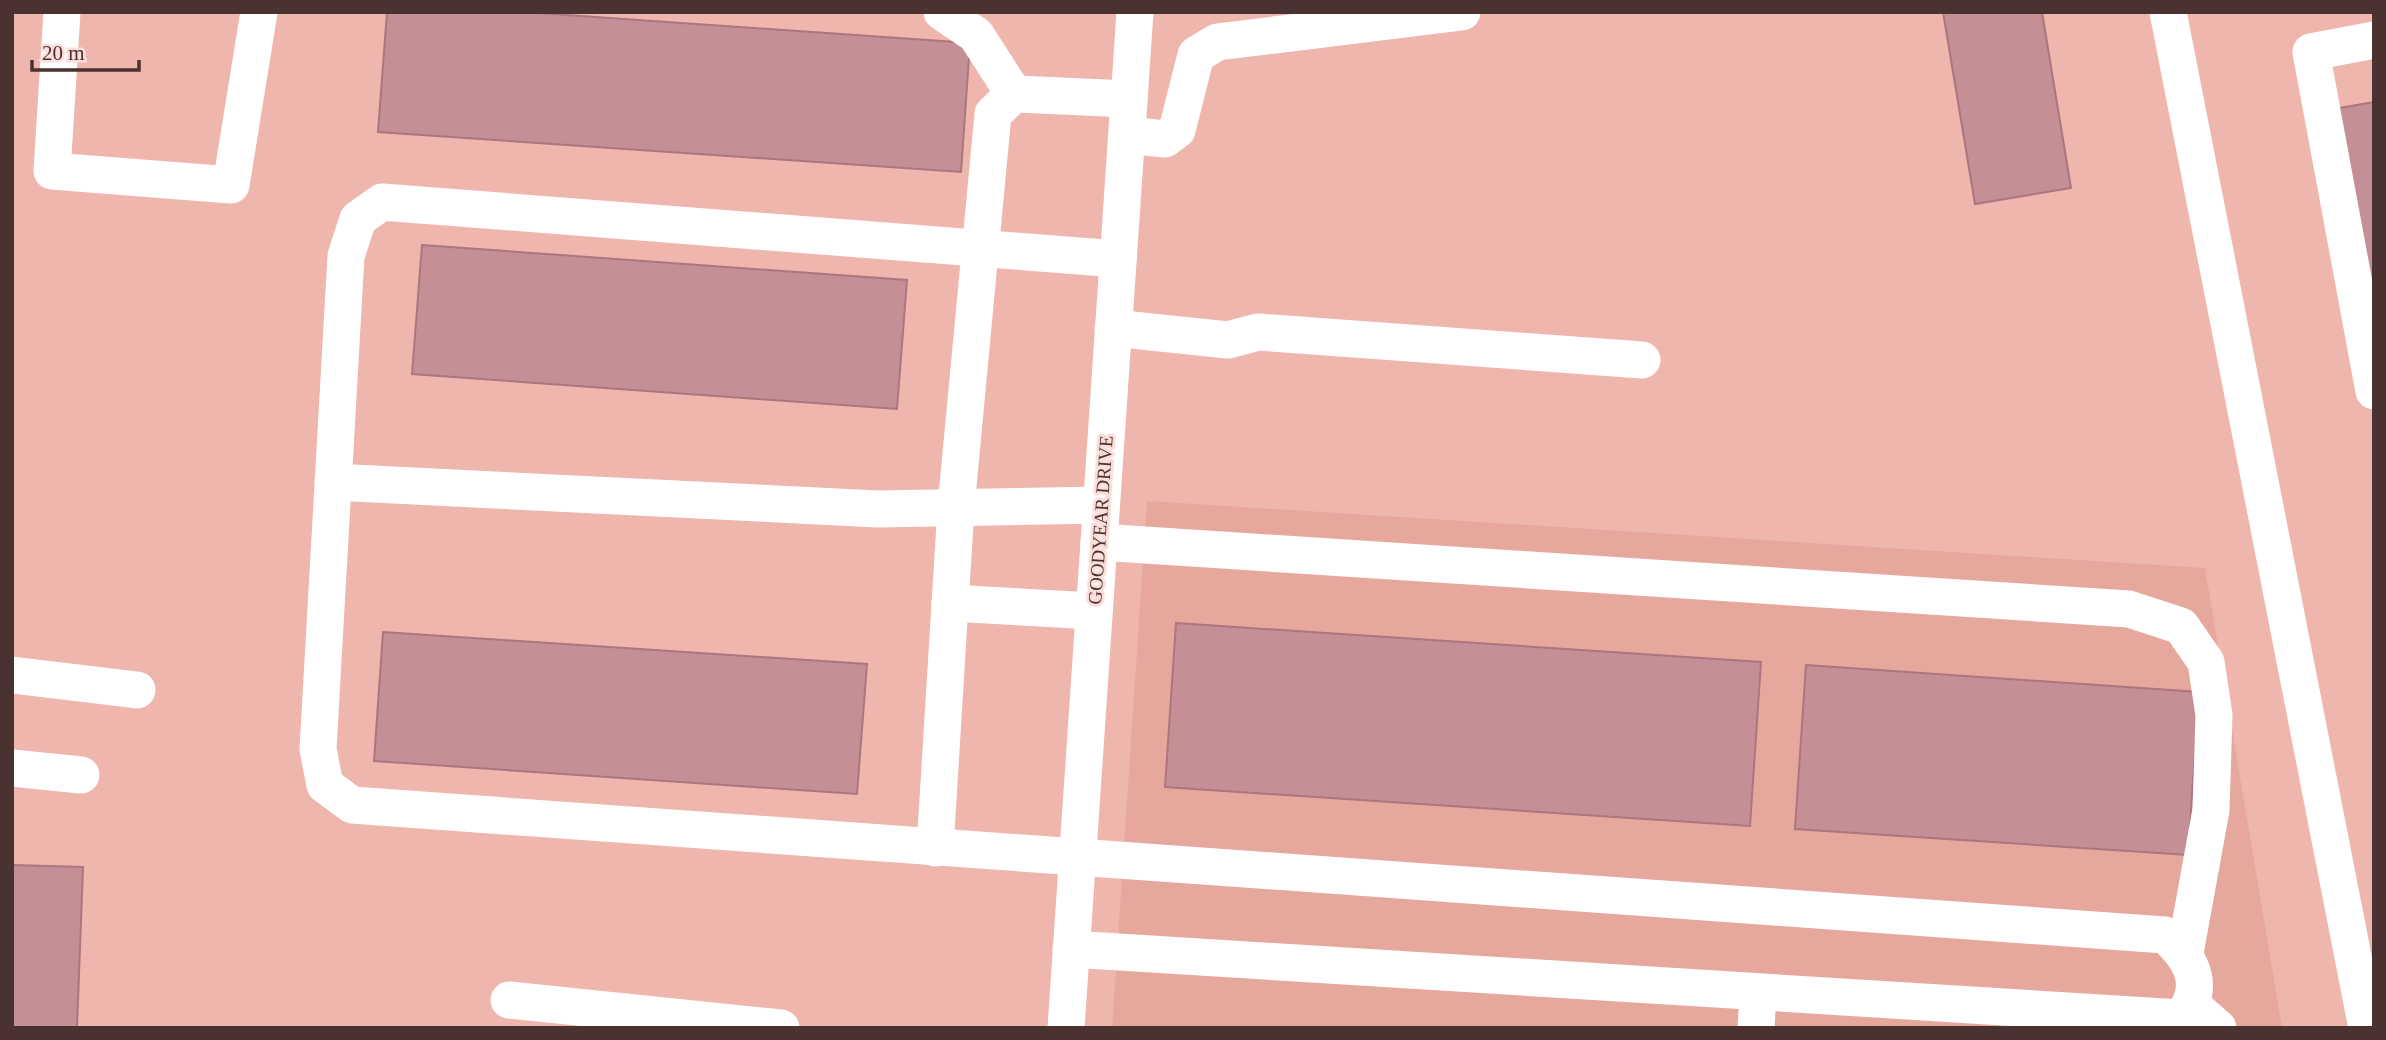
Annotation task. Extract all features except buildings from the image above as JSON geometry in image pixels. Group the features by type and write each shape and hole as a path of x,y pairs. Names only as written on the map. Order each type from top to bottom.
{"street":[{"path":"62,12 51,172 231,185 259,12"},
{"path":"942,12 976,35 1014,94"},
{"name":"GOODYEAR DRIVE","path":"1066,1028 1135,12"},
{"path":"1126,135 1164,139 1177,130 1189,94 1196,55 1217,42 1462,12"},
{"path":"2168,12 2367,1028"},
{"path":"2374,40 2311,52 2374,391"},
{"path":"935,848 956,507 993,114 1014,94 1129,99"},
{"path":"1118,258 382,202 358,219 346,256 318,749 325,785 352,805 2165,935 2185,953"},
{"path":"1113,328 1227,340 1258,332 1643,360"},
{"path":"333,482 878,509 1101,505"},
{"path":"1071,949 1757,1010 2181,1018 2205,1016 2185,953 2211,810 2214,715 2206,662 2181,625 2129,609 1099,542"},
{"path":"950,603 1094,611"},
{"path":"12,675 137,690"},
{"path":"12,768 81,775"},
{"path":"509,1000 780,1028"}],"shaded area":[{"path":"1147,501 2205,568 2282,1028 1112,1028"}]}
